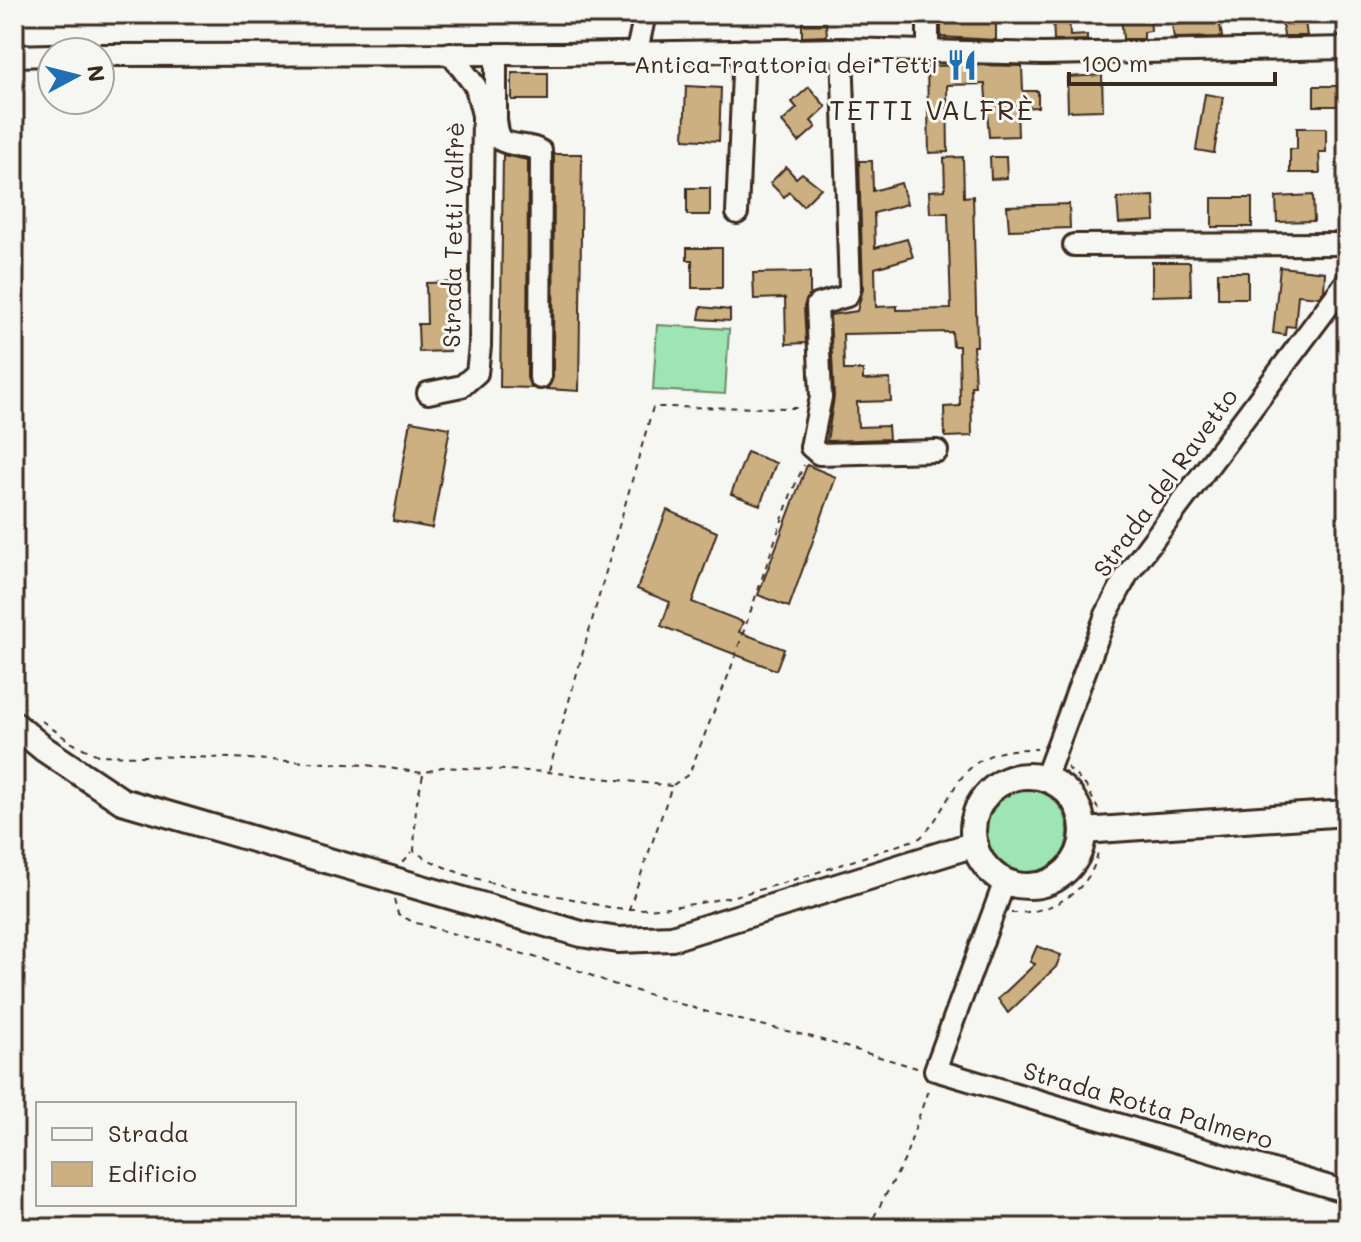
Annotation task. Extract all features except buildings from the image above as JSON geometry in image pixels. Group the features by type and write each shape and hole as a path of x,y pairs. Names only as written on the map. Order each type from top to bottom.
{"main road":[{"path":"25,720 44,749 122,801 581,934 618,940 672,938 975,844"},
{"path":"1092,830 1062,788 1045,779 1028,776 1015,778 993,789 978,808 973,832 975,844 986,866 1005,881 1029,886 1053,881 1072,865 1092,830 1347,813"}],"street":[{"path":"637,51 645,14"},
{"path":"928,14 928,50"},
{"path":"116,55 842,49 1043,54 1347,48"},
{"path":"842,49 850,289 847,296 817,305 821,397 811,447 819,454 937,451"},
{"path":"737,213 744,50"},
{"name":"Strada Tetti Valfrè","path":"428,393 462,386 477,373 480,346 483,115 476,87 450,53"},
{"name":"Strada Tetti Valfrè","path":"496,54 499,139 508,145 534,147 541,151 540,378"},
{"path":"14,56 36,55"},
{"path":"1074,245 1347,244"},
{"name":"Strada del Ravetto","path":"1045,779 1061,760 1106,615 1127,575 1347,281"},
{"path":"934,1072 1005,881"},
{"name":"Strada Rotta Palmero","path":"934,1072 1347,1192"}],"path":[{"path":"548,772 653,407 819,408"},
{"path":"629,909 672,786 689,774 730,671 791,494 811,447"},
{"path":"25,720 98,755 351,764 423,773 442,767 548,772 672,786"},
{"path":"414,851 429,861 514,890 629,909 673,907 727,897 920,838 935,824 949,795 975,762 999,751 1038,749 1061,760 1086,786 1098,806 1092,830 1096,865 1085,882 1063,901 1037,912 1013,913 995,909"},
{"path":"397,874 404,860 414,851 416,806 423,773"},
{"path":"393,898 398,914 413,922 572,968 683,1005 934,1072 904,1161 868,1228"}],"green space":[{"path":"657,325 729,329 725,394 653,390"},
{"path":"1025,789 1049,796 1061,808 1068,832 1061,856 1049,868 1025,875 1001,868 989,856 982,832 989,808 1001,796"}],"place":[{"name":"Antica Trattoria dei Tetti","path":"962,65"}],"district":[{"name":"TETTI VALFRÈ","path":"932,110"}]}
